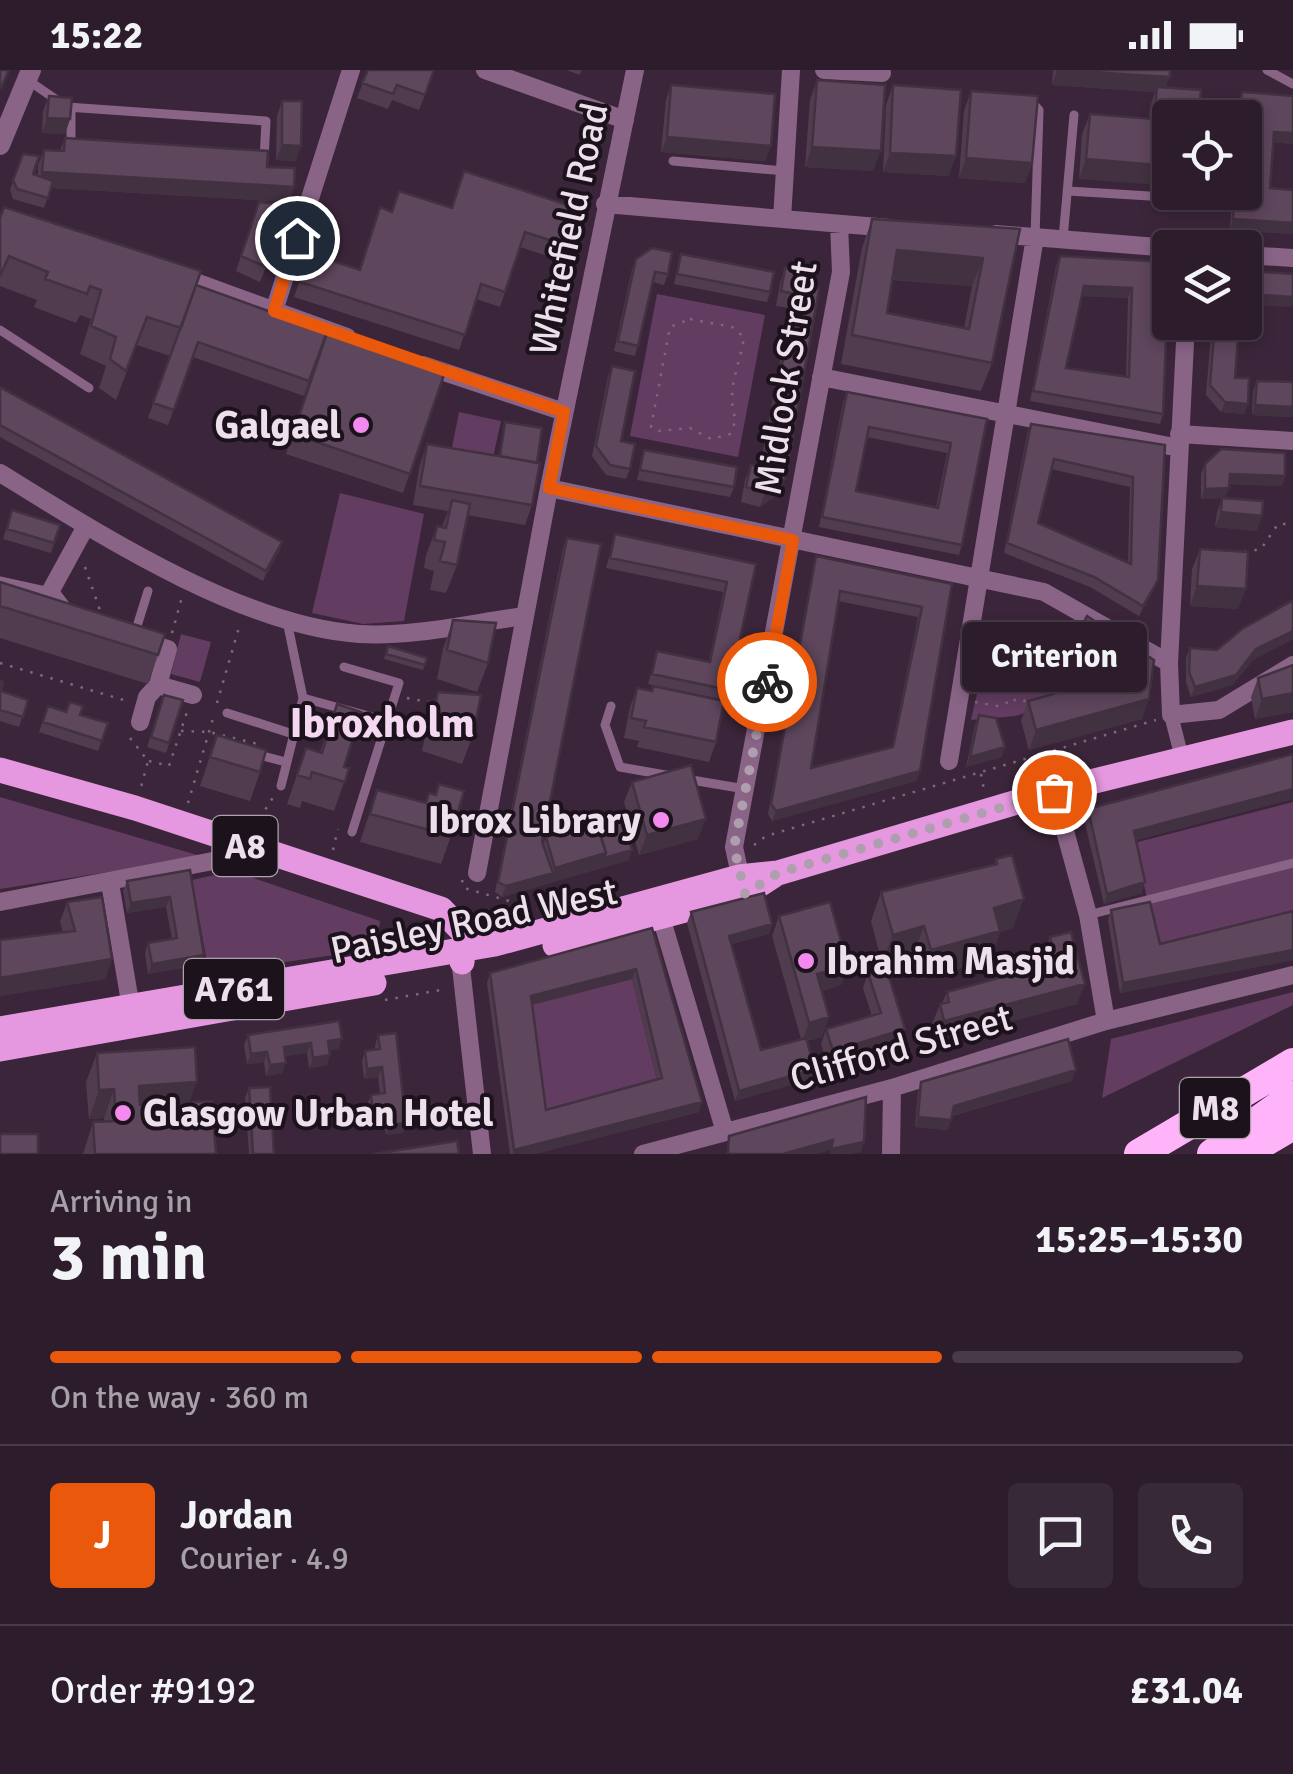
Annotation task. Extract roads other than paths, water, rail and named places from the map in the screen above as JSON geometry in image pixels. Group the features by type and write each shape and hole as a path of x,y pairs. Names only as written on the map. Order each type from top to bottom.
{"highway":[{"name":"M8","path":"1139,1154 1293,1063"},
{"name":"M8","path":"1212,1154 1293,1096"},
{"name":"M8","path":"1244,1154 1293,1125"}],"main road":[{"name":"Paisley Road West","path":"464,948 740,876 778,873 1054,792 1293,732"},
{"name":"A8","path":"0,770 135,808 441,908 464,948"},
{"name":"Paisley Road West","path":"0,1049 464,948 661,917 740,876"},
{"name":"Paisley Road West","path":"0,1029 133,1017"}],"street":[{"path":"274,311 350,70"},
{"path":"485,70 624,120"},
{"name":"Whitefield Road","path":"476,873 564,412 635,70"},
{"path":"782,219 791,70"},
{"path":"824,70 882,73"},
{"path":"2,133 28,75"},
{"path":"606,204 918,229"},
{"name":"Midlock Street","path":"740,876 747,790 841,272 840,224"},
{"path":"976,233 1152,246"},
{"path":"949,761 1035,237"},
{"path":"1262,255 1293,258"},
{"path":"163,270 364,344"},
{"path":"1182,758 1172,715 1168,664 1185,340"},
{"path":"400,356 564,412"},
{"path":"821,377 1008,414 1178,441 1293,441"},
{"path":"0,473 82,534 287,621 384,634 525,616"},
{"path":"549,488 1044,592 1168,664"},
{"path":"82,534 50,592 57,607 88,624"},
{"path":"107,630 168,649 158,685 132,722"},
{"path":"1172,715 1219,710 1293,665"},
{"path":"158,685 193,695"},
{"path":"1054,792 1088,915 1106,1021"},
{"path":"0,902 218,860 242,845"},
{"path":"110,882 133,1017"},
{"path":"661,917 714,1140"},
{"path":"464,948 482,1154"},
{"name":"Clifford Street","path":"642,1154 714,1140 1106,1021 1293,975"},
{"path":"891,1154 892,1088"}],"lane":[{"path":"1266,70 1293,84"},
{"path":"28,75 71,107 266,121 264,162 244,161"},
{"path":"1025,98 1039,110 1035,237"},
{"path":"71,107 69,146 88,148"},
{"path":"1062,239 1074,115"},
{"path":"673,161 785,170"},
{"path":"1068,191 1152,196"},
{"path":"0,330 88,388"},
{"path":"0,581 50,592"},
{"path":"134,638 148,591"},
{"path":"281,786 303,698 287,621"},
{"path":"344,667 399,683 352,832"},
{"path":"303,698 387,721"},
{"path":"611,706 606,724 620,767 747,790"},
{"path":"227,713 293,734"},
{"path":"263,756 288,757"},
{"path":"1088,915 1293,863"}],"place":[{"name":"Galgael","path":"361,425"},
{"name":"Criterion","path":"1054,792"},
{"name":"Ibrox Library","path":"661,820"},
{"name":"Ibrahim Masjid","path":"806,961"},
{"name":"Glasgow Urban Hotel","path":"123,1113"}],"district":[{"name":"Ibroxholm","path":"382,723"}]}
